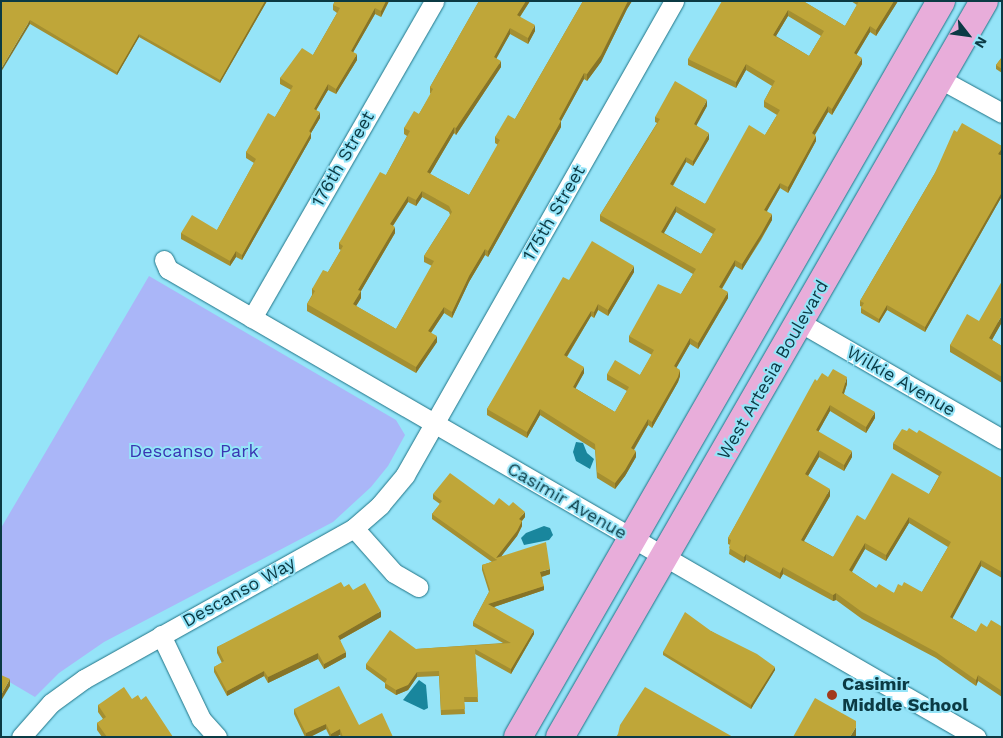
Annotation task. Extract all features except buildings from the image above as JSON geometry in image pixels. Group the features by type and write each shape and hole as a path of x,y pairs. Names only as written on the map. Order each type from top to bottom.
{"main road":[{"path":"518,737 941,1"},
{"name":"West Artesia Boulevard","path":"560,737 801,324 984,1"}],"street":[{"name":"176th Street","path":"252,318 434,1"},
{"name":"175th Street","path":"434,424 674,1"},
{"path":"940,79 1002,113"},
{"name":"Casimir Avenue","path":"164,260 168,269 976,737"},
{"name":"Wilkie Avenue","path":"801,324 1002,439"},
{"name":"Descanso Way","path":"21,737 51,703 64,694 161,635 354,528 380,505 405,475 434,424"},
{"path":"354,528 394,573 418,587"},
{"path":"161,635 201,719 217,737"}],"green space":[{"name":"Descanso Park","path":"149,276 396,420 405,435 388,466 371,487 333,522 104,642 59,673 35,697 1,677 1,528"}],"shaded area":[{"path":"576,442 583,443 587,453 594,459 590,469 576,461 573,452"},
{"path":"544,526 550,528 553,535 549,540 524,545 521,538 526,533"},
{"path":"419,680 426,685 428,708 424,710 403,700"}],"place":[{"name":"Casimir Middle School","path":"832,695"}]}
